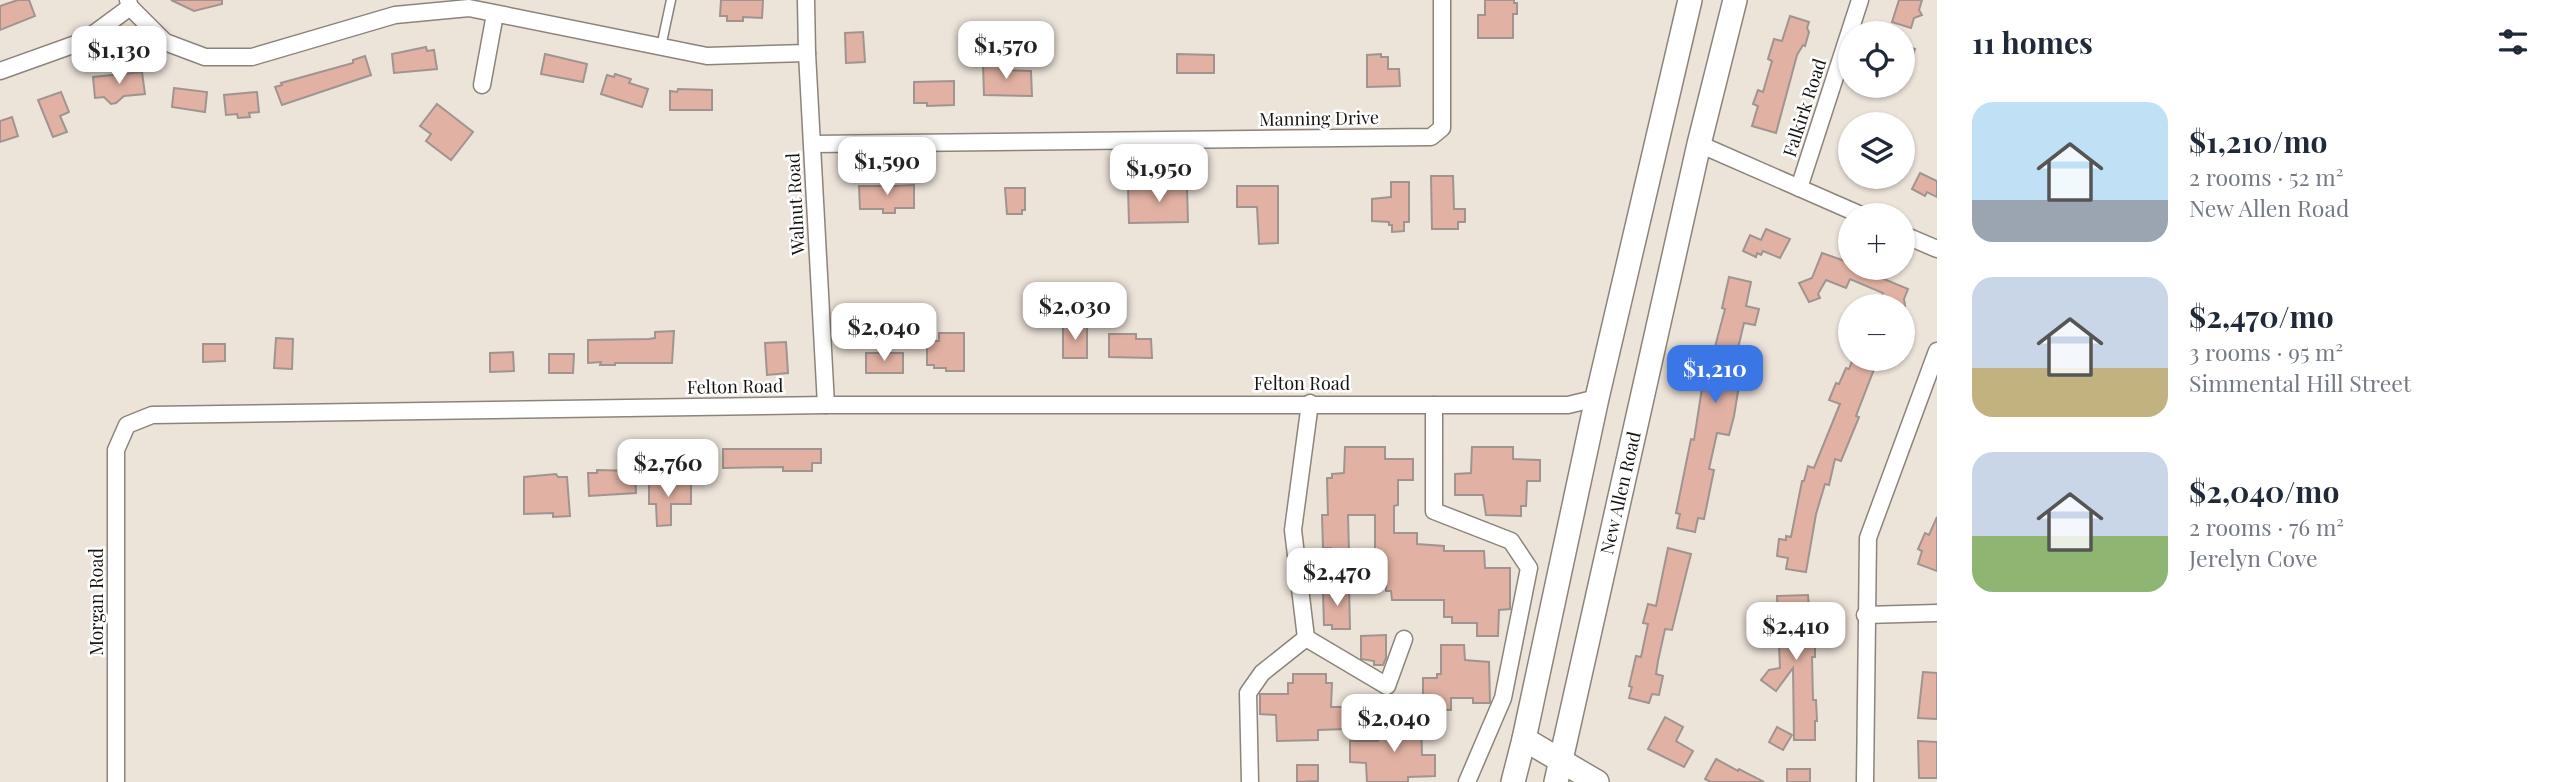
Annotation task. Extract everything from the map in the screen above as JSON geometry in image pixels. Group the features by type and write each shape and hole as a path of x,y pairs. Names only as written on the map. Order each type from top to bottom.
{"main road":[{"path":"1513,782 1597,398 1690,0"},
{"name":"New Allen Road","path":"1558,772 1699,144 1735,0"},
{"path":"1524,739 1558,772 1597,782"}],"street":[{"name":"Walnut Road","path":"806,0 827,405"},
{"name":"Manning Drive","path":"813,144 1431,137 1442,128 1442,0"},
{"name":"Falkirk Road","path":"1799,188 1860,0"},
{"path":"0,71 84,41 129,4 165,42 205,57 252,57 395,15 469,8 707,56 807,53"},
{"path":"482,85 495,14"},
{"path":"1699,144 1838,205"},
{"path":"1915,239 1937,249"},
{"path":"1864,782 1868,538 1937,351"},
{"name":"Felton Road","path":"127,425 152,415 827,405 1568,405 1597,398"},
{"path":"1306,638 1293,530 1310,403"},
{"path":"1434,404 1434,511 1511,541 1529,568 1503,698 1467,782"},
{"name":"Morgan Road","path":"116,782 116,450 127,425"},
{"path":"1865,615 1937,613"},
{"path":"1306,638 1387,686 1404,639"},
{"path":"1250,782 1248,693 1262,673 1306,638"}],"lane":[{"path":"662,47 670,0"}],"building":[{"path":"18,0 29,0 35,16 0,30 0,6"},
{"path":"171,0 222,0 222,4 194,11"},
{"path":"721,0 763,0 762,18 743,17 743,21 727,21 727,16 720,16"},
{"path":"1485,0 1514,0 1514,3 1517,3 1517,14 1513,14 1513,38 1478,38 1478,15 1485,15"},
{"path":"1899,0 1922,0 1919,10 1922,15 1913,21 1892,21"},
{"path":"1790,16 1809,22 1809,32 1805,46 1803,45 1797,55 1776,133 1752,126 1758,106 1753,104 1758,90 1763,92 1772,61 1768,59 1774,39 1782,41"},
{"path":"863,32 865,62 846,63 845,33"},
{"path":"426,47 427,51 434,50 437,69 394,73 392,54"},
{"path":"545,54 587,64 583,82 541,74"},
{"path":"1177,54 1214,55 1214,73 1177,73"},
{"path":"1381,54 1381,57 1388,57 1388,69 1399,69 1400,86 1367,87 1367,55"},
{"path":"365,56 371,75 282,105 275,87 282,85 281,83 353,63 353,60"},
{"path":"1005,63 1005,70 1031,71 1032,96 984,95 983,64"},
{"path":"142,72 145,94 124,96 111,104 104,97 95,98 93,77"},
{"path":"615,74 631,79 629,83 648,89 642,107 601,94 607,75 614,77"},
{"path":"954,81 954,105 927,106 927,103 914,103 914,82"},
{"path":"174,88 207,92 205,112 172,107"},
{"path":"678,89 712,90 712,110 670,110 670,91 677,92"},
{"path":"61,92 69,112 60,116 67,132 53,137 38,100"},
{"path":"257,92 259,112 249,113 250,117 226,115 224,95"},
{"path":"437,104 473,132 451,160 426,141 431,134 420,126"},
{"path":"12,117 18,136 0,142 0,121"},
{"path":"1920,173 1937,181 1937,197 1927,192 1925,196 1912,189 1915,189"},
{"path":"1431,176 1453,176 1454,209 1465,209 1465,222 1458,222 1458,229 1432,229"},
{"path":"882,181 893,181 893,186 914,185 914,208 895,208 895,213 883,213 883,209 860,209 859,186 882,186"},
{"path":"1171,182 1184,182 1184,187 1187,187 1188,222 1129,223 1128,188 1171,187"},
{"path":"1391,182 1409,182 1409,222 1404,222 1404,231 1392,232 1389,222 1372,221 1372,199 1391,197"},
{"path":"1237,186 1278,186 1278,243 1259,244 1257,207 1237,207"},
{"path":"1005,188 1025,188 1025,210 1022,210 1022,214 1007,214"},
{"path":"1766,229 1790,239 1780,258 1763,251 1761,255 1757,253 1756,257 1743,251 1750,235 1761,240"},
{"path":"1822,253 1838,259 1838,280 1850,280 1846,288 1826,280 1818,294 1820,298 1809,302 1799,283 1812,278"},
{"path":"1729,277 1751,282 1746,306 1759,309 1755,325 1744,323 1734,365 1742,367 1734,416 1729,435 1717,433 1709,469 1714,470 1704,519 1698,518 1695,532 1677,528 1680,514 1676,513 1691,439 1694,440 1702,388 1708,389"},
{"path":"1852,280 1887,280 1908,289 1906,294 1883,293"},
{"path":"1063,327 1087,327 1087,358 1063,358"},
{"path":"674,331 672,363 588,363 588,340 649,339 655,338 655,332"},
{"path":"939,333 964,333 964,371 946,371 946,368 927,365 927,341 939,341"},
{"path":"1109,334 1136,334 1136,339 1151,339 1152,358 1109,357"},
{"path":"276,338 293,339 292,369 274,368"},
{"path":"786,342 788,373 767,375 765,343"},
{"path":"203,344 225,344 225,361 203,362"},
{"path":"513,352 514,371 490,372 490,353"},
{"path":"866,353 903,353 903,373 866,373"},
{"path":"549,354 574,354 573,373 549,373"},
{"path":"1845,371 1873,371 1841,461 1835,459 1829,485 1825,484 1816,514 1806,572 1786,569 1788,558 1777,556 1779,539 1786,540 1786,536 1791,537 1802,481 1808,466 1814,468 1840,404 1829,400 1836,383 1839,384"},
{"path":"1345,447 1385,447 1385,459 1413,459 1413,480 1398,480 1394,533 1417,533 1417,544 1444,546 1444,551 1484,551 1485,568 1510,568 1510,609 1499,610 1498,636 1477,636 1477,623 1452,623 1452,617 1444,617 1444,600 1392,600 1391,591 1386,591 1386,580 1358,581 1358,559 1375,559 1375,515 1348,515 1349,553 1331,553 1331,548 1323,548 1322,515 1328,515 1327,478 1332,478 1332,474 1344,473"},
{"path":"1472,447 1513,447 1513,459 1540,460 1540,481 1527,481 1526,506 1521,506 1521,516 1486,515 1483,495 1455,495 1455,474 1471,473"},
{"path":"723,449 821,449 821,463 812,463 812,471 783,471 783,467 723,468"},
{"path":"597,470 635,471 636,493 589,496 588,473 597,473"},
{"path":"556,474 558,477 567,477 570,516 553,517 553,513 524,514 524,477"},
{"path":"649,483 691,483 691,504 671,504 671,525 657,526 656,504 649,504"},
{"path":"1937,517 1937,571 1918,564 1922,551 1918,549 1925,533 1929,535"},
{"path":"1668,548 1691,554 1672,630 1665,629 1656,674 1663,676 1659,695 1652,694 1649,703 1629,698 1632,687 1629,686 1636,656 1641,657 1648,624 1643,623 1648,604 1656,606"},
{"path":"1332,587 1349,587 1350,629 1332,629 1332,625 1324,625 1323,592 1332,592"},
{"path":"1808,595 1811,642 1815,642 1815,657 1812,657 1813,700 1816,700 1817,721 1815,740 1794,740 1793,668 1776,691 1761,680 1769,670 1780,668 1777,596"},
{"path":"1386,635 1386,658 1383,665 1374,665 1374,661 1361,659 1361,636"},
{"path":"1441,645 1464,645 1465,660 1489,662 1490,703 1473,703 1473,698 1451,698 1451,710 1442,710 1443,716 1423,716 1423,678 1437,678 1437,674 1441,674"},
{"path":"1923,672 1937,673 1937,719 1918,718"},
{"path":"1293,674 1326,674 1326,683 1332,683 1331,707 1345,707 1346,729 1318,730 1318,740 1277,741 1276,715 1260,714 1260,694 1288,694 1288,683 1293,683"},
{"path":"1665,717 1683,727 1676,741 1693,751 1684,767 1648,749"},
{"path":"1383,722 1421,722 1422,755 1435,755 1435,776 1408,777 1408,782 1367,782 1366,763 1350,762 1350,741 1378,741 1378,730 1383,730"},
{"path":"1777,727 1792,735 1783,750 1769,742"},
{"path":"1918,741 1937,742 1937,778 1919,778"},
{"path":"1716,759 1764,782 1711,782 1705,779"},
{"path":"1297,765 1318,765 1318,781 1297,782"},
{"path":"1787,769 1810,769 1810,782 1787,782"}]}
